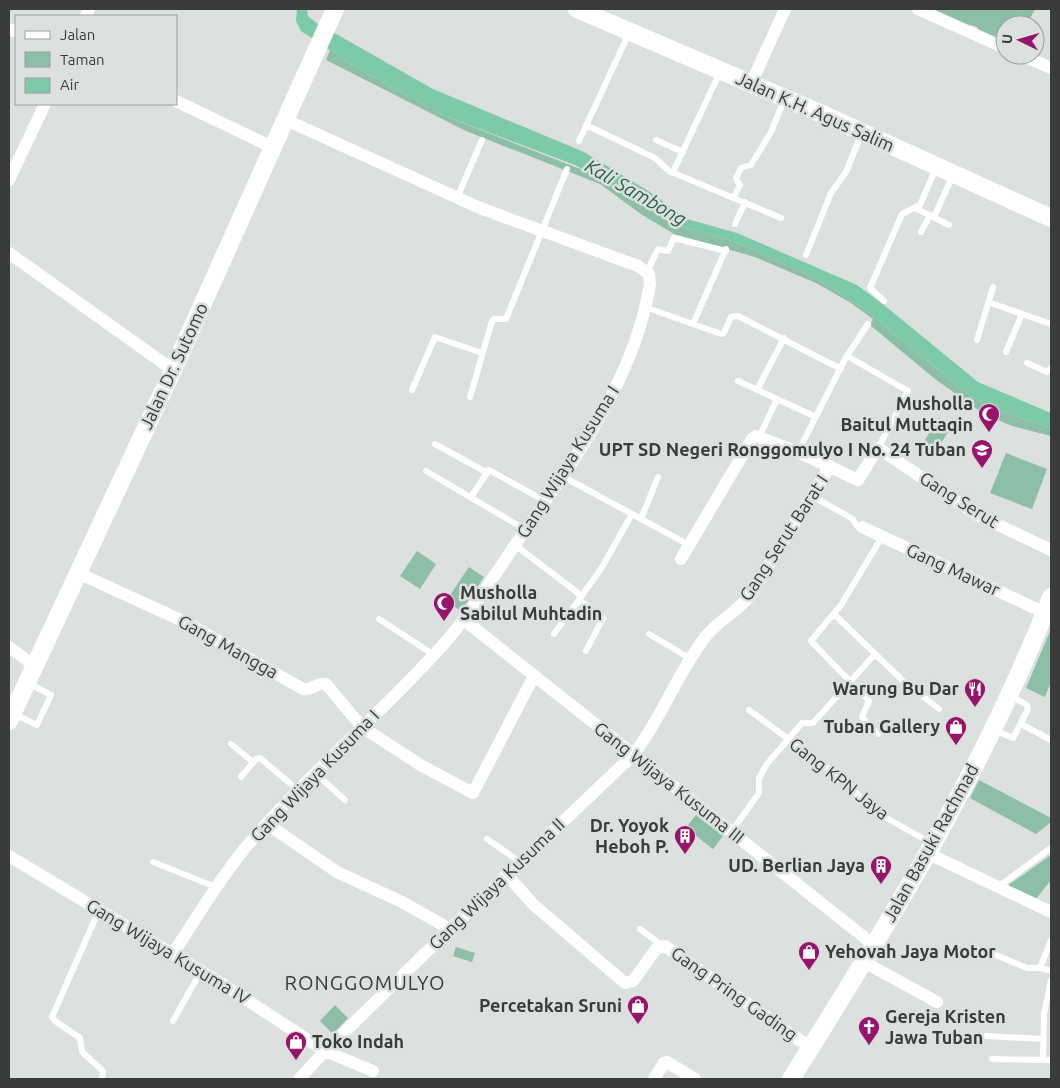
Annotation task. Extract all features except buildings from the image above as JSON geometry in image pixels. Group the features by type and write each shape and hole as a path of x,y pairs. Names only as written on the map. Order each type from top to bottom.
{"main road":[{"name":"Jalan K.H. Agus Salim","path":"577,9 785,98 1051,218"},
{"name":"Jalan Dr. Sutomo","path":"11,717 173,370 332,16"},
{"name":"Jalan Basuki Rachmad","path":"791,1079 864,962 930,848 1010,695 1048,605"}],"street":[{"path":"751,84 785,9"},
{"path":"918,9 995,44"},
{"path":"178,103 274,148"},
{"path":"9,180 45,105"},
{"path":"286,120 457,198 638,266 647,272"},
{"path":"9,253 173,370"},
{"name":"Gang Wijaya Kusuma I","path":"173,953 238,858 267,824 298,790 434,655 464,620 589,435 619,382 645,307 651,280 647,272"},
{"path":"681,559 752,439 758,437 798,452 859,480 878,448"},
{"name":"Gang Serut","path":"878,448 978,515 1051,550"},
{"name":"Gang Serut Barat I","path":"634,755 650,732 691,660 710,631 744,603 751,594 830,466"},
{"name":"Gang Mawar","path":"862,528 1048,605"},
{"name":"Gang Mangga","path":"78,573 185,622 304,690 320,683 326,684 362,726"},
{"name":"Gang Wijaya Kusuma III","path":"464,620 874,945"},
{"path":"9,647 34,666"},
{"path":"362,726 422,766 474,792 534,676"},
{"name":"Gang Wijaya Kusuma II","path":"299,1079 325,1051 506,874 634,755"},
{"path":"267,824 337,872 402,902 450,929"},
{"path":"930,848 998,887 1051,912"},
{"name":"Gang Wijaya Kusuma IV","path":"9,856 173,953 325,1051 373,1071"},
{"name":"Gang Pring Gading","path":"506,874 534,905 625,983 633,981 656,949 663,946 811,1048"},
{"path":"864,962 938,1002"},
{"path":"654,1079 667,1062 695,1079"}],"lane":[{"path":"579,141 629,31"},
{"path":"673,172 721,71"},
{"path":"734,198 740,185 736,179 741,168 751,165 771,132 785,98"},
{"path":"586,125 655,158 673,172 781,218"},
{"path":"806,255 831,193 846,172 862,133"},
{"path":"457,198 482,140"},
{"path":"656,140 683,152"},
{"path":"884,300 870,288 902,214 920,204 937,166"},
{"path":"470,397 493,319 506,319 567,169"},
{"path":"921,232 932,216 953,174"},
{"path":"735,224 744,202"},
{"path":"915,208 949,225"},
{"path":"647,272 658,250 668,251 674,238 726,250 693,324"},
{"path":"977,340 993,287"},
{"path":"988,302 1051,324"},
{"path":"645,307 722,334 731,317 736,316 784,338 841,368"},
{"path":"1006,352 1022,314"},
{"path":"798,452 841,368 868,324"},
{"path":"412,390 435,337 482,353"},
{"path":"757,390 784,338"},
{"path":"848,356 908,390 878,448"},
{"path":"1027,363 1047,372 1051,368"},
{"path":"738,381 816,417"},
{"path":"758,437 777,399"},
{"path":"435,444 486,472 489,470 493,471 545,501"},
{"path":"426,471 526,530"},
{"path":"471,497 486,472"},
{"path":"562,476 689,545"},
{"path":"641,519 658,477"},
{"path":"812,496 853,519 856,525 862,528"},
{"path":"554,634 608,557 632,514"},
{"path":"878,734 862,717 869,702 811,642 813,636 834,614 882,537"},
{"path":"515,545 603,618 586,651"},
{"path":"834,614 875,654 939,710"},
{"path":"379,619 434,655"},
{"path":"649,634 691,660"},
{"path":"731,832 760,793 760,778 767,764 803,722 813,723 875,654"},
{"path":"11,717 37,725 51,695 27,682"},
{"path":"993,729 1013,738 1021,724 1029,706 1010,695"},
{"name":"Gang KPN Jaya","path":"749,710 825,766 883,816 930,848"},
{"path":"1021,724 1051,740"},
{"path":"231,744 253,762"},
{"path":"241,777 253,762 260,758 298,790"},
{"path":"315,773 344,800"},
{"path":"487,839 520,862"},
{"path":"998,887 1051,848"},
{"path":"153,862 217,888"},
{"path":"99,910 52,1017 78,1036 82,1052 104,1071 102,1079"},
{"path":"640,929 663,946"},
{"path":"1040,968 1051,940"},
{"path":"986,951 1027,968 1040,968 1051,971"},
{"path":"173,1021 201,971"},
{"path":"1043,1060 1045,1006 1051,980"},
{"path":"986,1036 1043,1039"},
{"path":"992,1059 1051,1060"}],"green space":[{"path":"926,9 1035,9 1032,15 995,15 995,38 979,32 977,27 971,25 967,27"},
{"path":"330,50 357,68 445,116 588,172 675,225 736,242 813,277 869,313 970,396 1006,413 1051,428 1051,436 1012,426 984,414 935,379 870,325 873,319 851,303 818,284 755,257 674,234 641,214 600,184 466,131 326,60"},
{"path":"939,418 952,426 936,451 923,443"},
{"path":"1006,453 1047,469 1032,509 990,493"},
{"path":"417,551 436,564 420,589 400,576"},
{"path":"469,567 484,577 461,611 446,601"},
{"path":"1051,629 1051,682 1045,697 1026,688"},
{"path":"979,780 1051,818 1051,822 1036,834 970,798"},
{"path":"696,815 723,836 713,849 686,828"},
{"path":"1051,855 1051,880 1036,899 1007,886"},
{"path":"456,947 475,953 472,962 453,956"},
{"path":"335,1005 348,1018 333,1034 320,1021"}],"water":[{"name":"Kali Sambong","path":"297,9 307,9 308,16 315,22 433,89 584,152 650,192 687,219 737,233 857,285 978,382 1051,413 1051,428 1006,413 970,396 869,313 813,277 736,242 675,225 623,192 575,165 445,116 357,68 301,31 296,21"}],"place":[{"name":"Musholla Baitul Muttaqin","path":"989,433"},
{"name":"UPT SD Negeri Ronggomulyo I No. 24 Tuban","path":"982,469"},
{"name":"Musholla Sabilul Muhtadin","path":"444,622"},
{"name":"Warung Bu Dar","path":"975,708"},
{"name":"Tuban Gallery","path":"956,746"},
{"name":"Dr. Yoyok Heboh P.","path":"685,855"},
{"name":"UD. Berlian Jaya","path":"881,885"},
{"name":"Yehovah Jaya Motor","path":"809,971"},
{"name":"Percetakan Sruni","path":"638,1025"},
{"name":"Gereja Kristen Jawa Tuban","path":"869,1046"},
{"name":"Toko Indah","path":"296,1061"}],"district":[{"name":"RONGGOMULYO","path":"365,983"}]}
